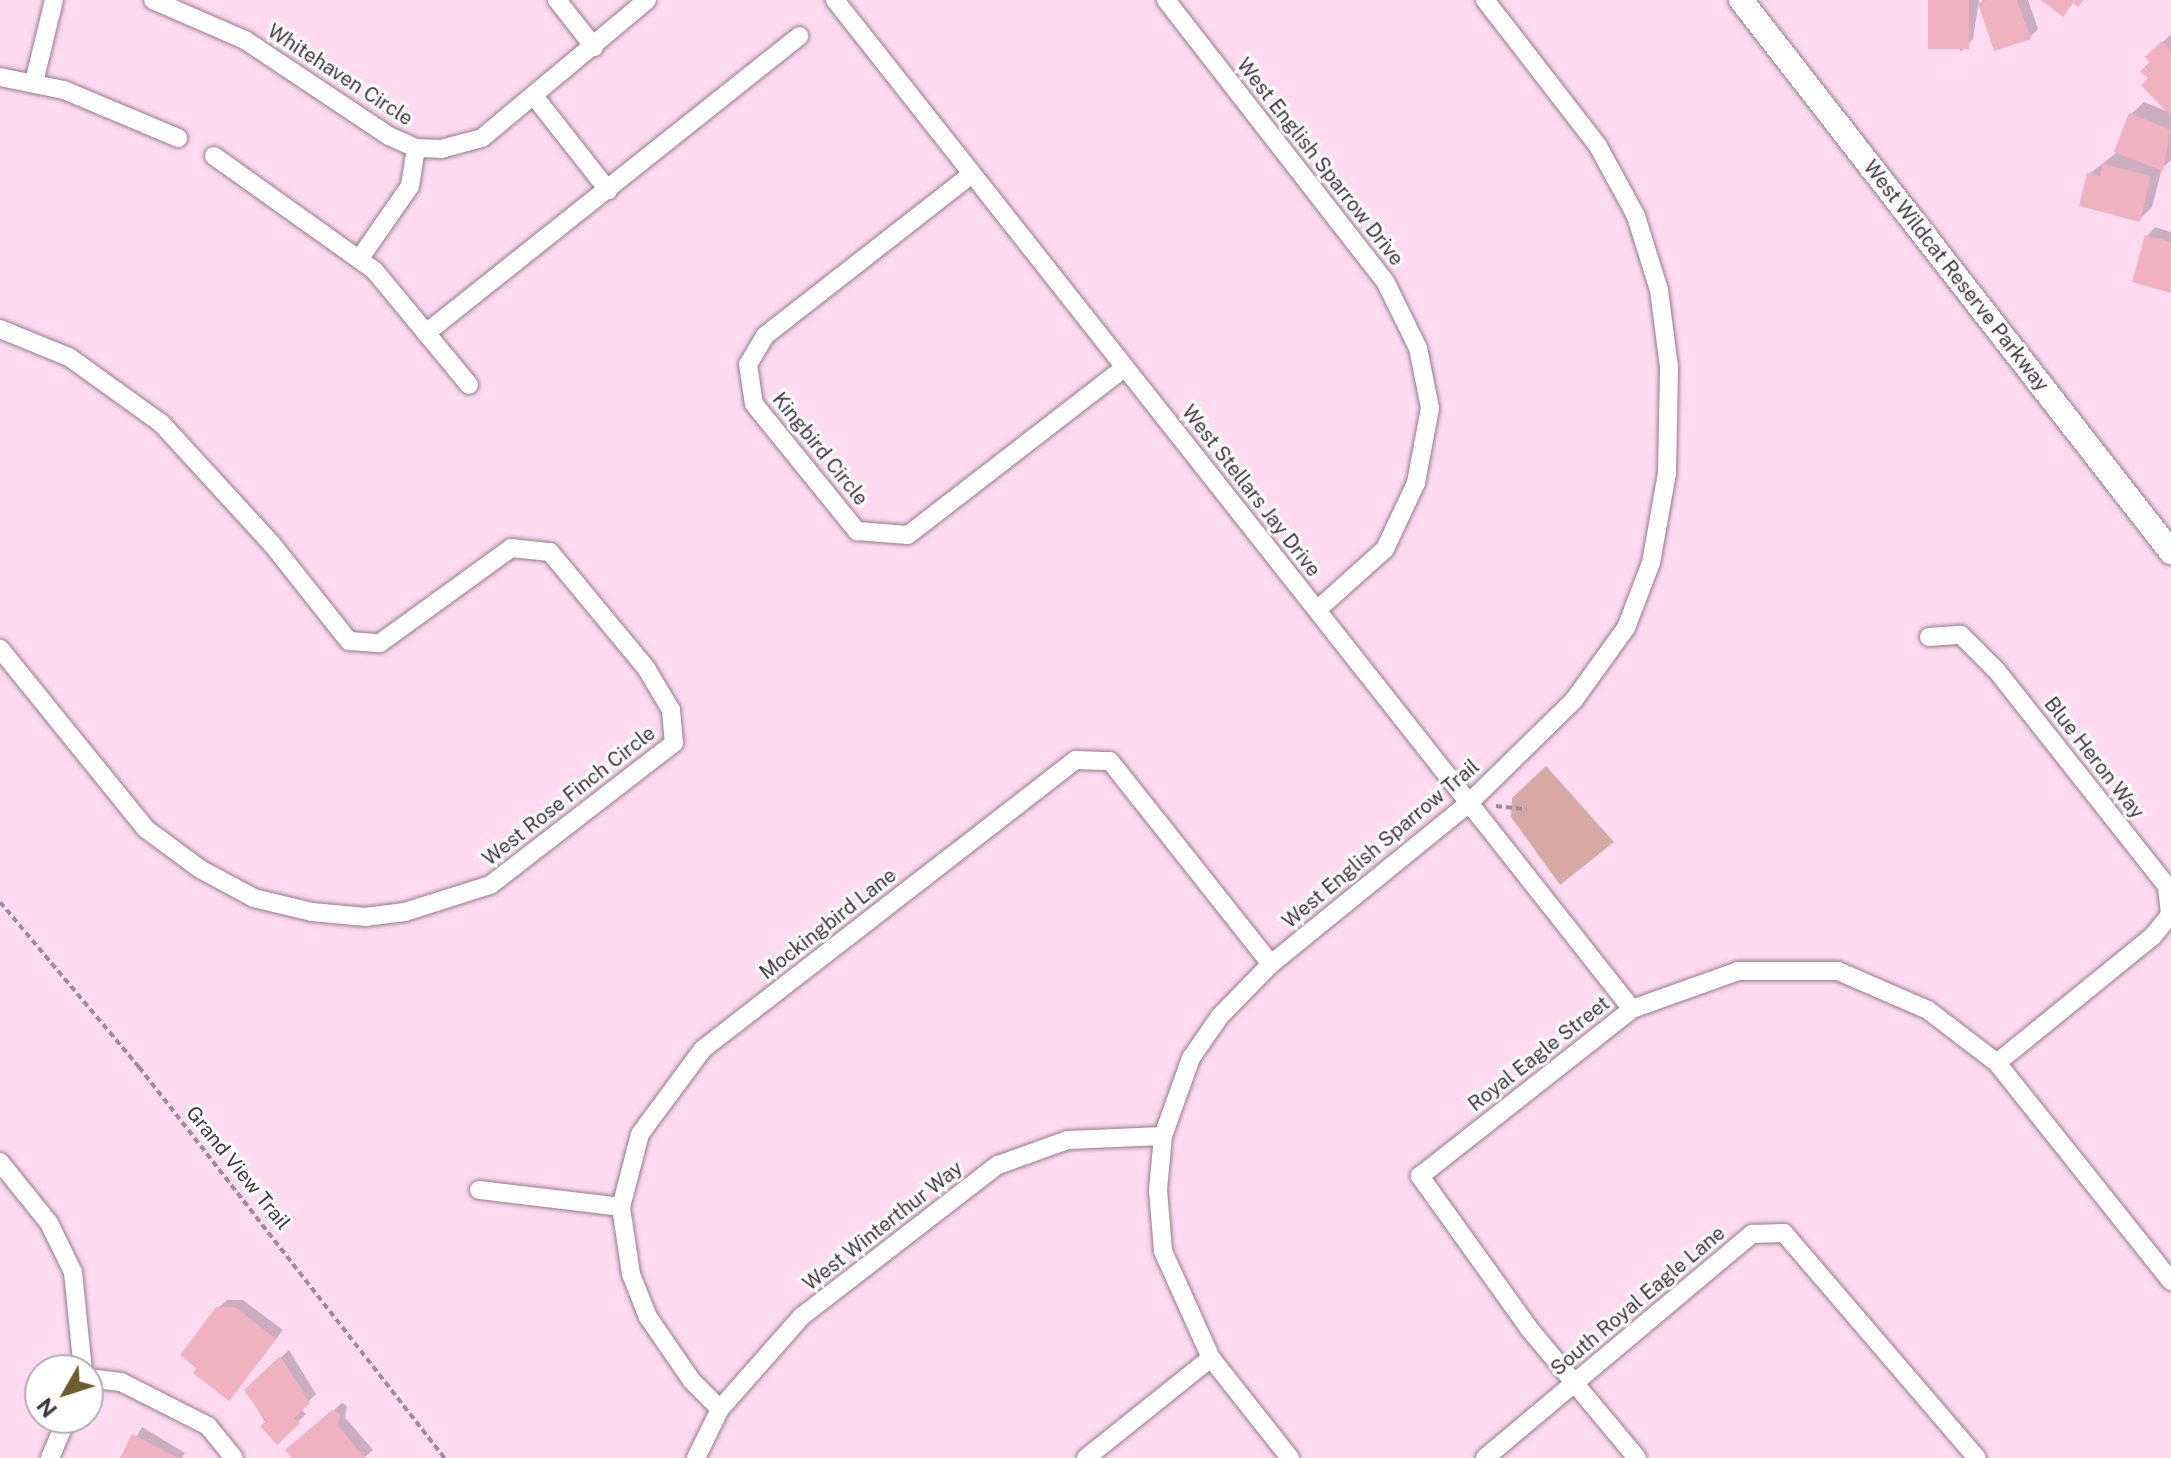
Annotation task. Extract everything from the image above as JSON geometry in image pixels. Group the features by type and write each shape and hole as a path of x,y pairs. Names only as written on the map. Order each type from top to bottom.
{"main road":[{"name":"West Wildcat Reserve Parkway","path":"1741,0 2171,552"}],"street":[{"path":"34,82 54,0"},
{"name":"Whitehaven Circle","path":"153,0 245,40 389,136 416,148 441,149 482,138 647,0"},
{"path":"557,0 594,47"},
{"name":"West Stellars Jay Drive","path":"835,0 1632,1009"},
{"name":"West English Sparrow Drive","path":"1166,0 1386,283 1418,348 1430,408 1416,483 1385,549 1317,610"},
{"name":"West English Sparrow Trail","path":"1290,1458 1211,1358 1163,1251 1158,1190 1163,1136 1191,1058 1220,1016 1271,964 1469,803 1574,700 1626,628 1657,533 1667,473 1669,382 1659,290 1636,216 1598,146 1485,0"},
{"path":"426,333 799,36"},
{"path":"0,77 34,82 178,138"},
{"path":"534,96 608,190"},
{"name":"Whitehaven Circle","path":"360,258 410,186 416,148"},
{"path":"214,156 360,258 469,385"},
{"name":"Kingbird Circle","path":"972,174 765,336 748,364 754,404 857,531 908,535 1125,367"},
{"name":"West Rose Finch Circle","path":"0,329 69,357 161,423 271,543 349,641 380,643 511,548 550,552 646,668 671,710 674,743 490,885 405,912 366,917 312,912 254,898 200,869 146,829 0,649"},
{"name":"Blue Heron Way","path":"1929,637 1961,635 1997,671 2167,886 2170,915 2153,936 1997,1063"},
{"name":"Mockingbird Lane","path":"720,1409 692,1381 648,1317 631,1274 621,1207 640,1134 703,1049 1076,760 1110,761 1271,964"},
{"name":"Royal Eagle Street","path":"1578,1382 1528,1327 1420,1176 1632,1009 1738,971 1838,971 1928,1010 1997,1063 2171,1281"},
{"name":"West Winterthur Way","path":"696,1458 720,1409 801,1317 998,1165 1068,1140 1163,1136"},
{"path":"0,1162 49,1223 73,1272 81,1354"},
{"path":"479,1190 621,1207"},
{"name":"South Royal Eagle Lane","path":"1485,1458 1752,1234 1784,1233 1977,1458"},
{"path":"1086,1458 1211,1358"},
{"path":"104,1380 121,1382 208,1426 234,1458"},
{"path":"1578,1382 1637,1458"},
{"path":"50,1458 60,1434"}],"path":[{"name":"Grand View Trail","path":"0,902 139,1067 445,1458"}],"shaded area":[{"path":"1546,766 1614,842 1560,885 1511,817 1512,798"}],"building":[{"path":"1928,0 1969,0 1969,49 1928,49"},
{"path":"2017,0 2031,39 1994,51 1978,3"},
{"path":"2041,0 2084,0 2078,7 2073,3 2063,17"},
{"path":"2162,41 2171,50 2171,116 2141,85 2148,78 2140,71 2150,62 2145,57"},
{"path":"2129,113 2171,130 2163,171 2114,152"},
{"path":"2103,164 2151,176 2140,222 2079,206 2087,173 2100,176"},
{"path":"2145,235 2171,242 2171,293 2132,282"},
{"path":"216,1307 235,1307 276,1339 229,1401 193,1373 196,1368 180,1355"},
{"path":"280,1356 310,1403 294,1418 300,1423 277,1445 260,1426 266,1421 244,1390"},
{"path":"332,1410 340,1414 338,1426 365,1458 292,1458 285,1450"},
{"path":"132,1434 178,1458 120,1458"}]}
